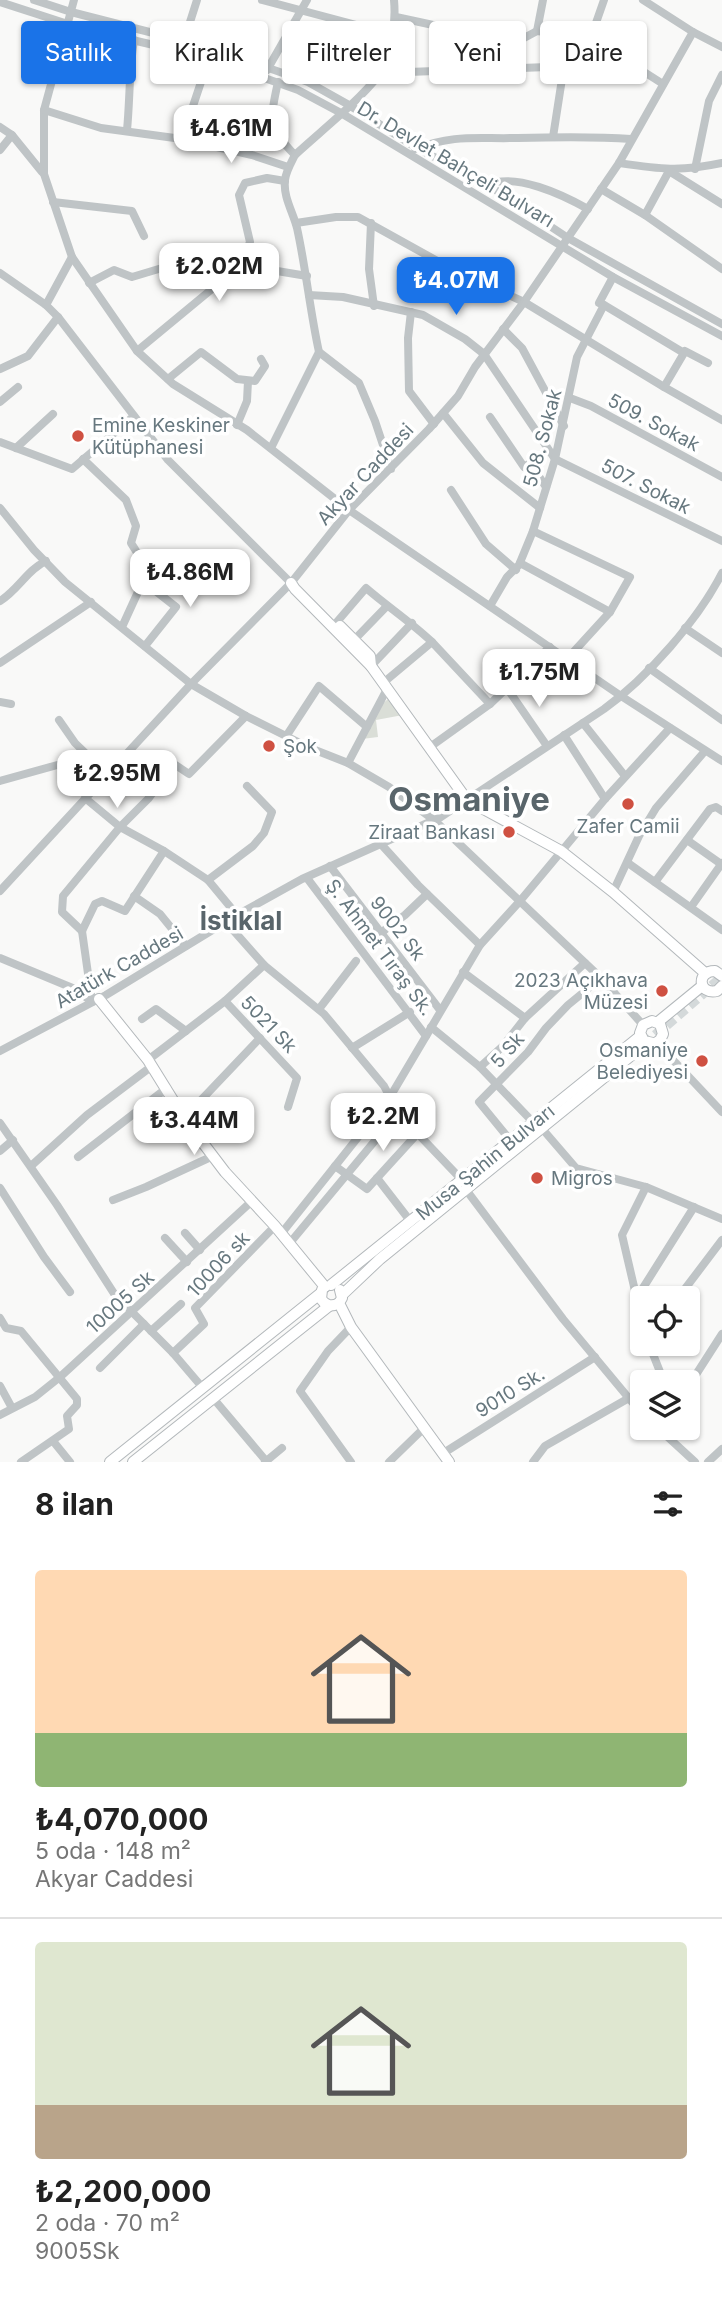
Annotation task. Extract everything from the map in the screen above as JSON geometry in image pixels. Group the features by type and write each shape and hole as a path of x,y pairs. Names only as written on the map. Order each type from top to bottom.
{"main road":[{"path":"291,583 298,585 370,656 371,666"},
{"path":"291,583 371,666 467,800 561,851 613,892 705,973"},
{"path":"721,974 711,970 705,973 701,980 704,988 712,992 721,988"},
{"path":"660,1024 704,988"},
{"path":"94,1001 150,1063 184,1118 213,1156 326,1288 339,1288 336,1302 349,1329 446,1459"},
{"path":"463,1177 506,1135 643,1025 652,1021 660,1024"},
{"path":"471,1187 500,1168 648,1042 663,1034 660,1024"},
{"path":"643,1025 640,1031 642,1038 648,1042"},
{"name":"Musa Şahin Bulvarı","path":"110,1462 411,1222 463,1177 648,1042"},
{"name":"Musa Şahin Bulvarı","path":"133,1462 336,1302 380,1259 648,1042"},
{"path":"326,1288 323,1302 336,1302"},
{"path":"336,1302 446,1459"}],"street":[{"name":"Dr. Devlet Bahçeli Bulvarı","path":"34,0 150,32"},
{"path":"68,21 74,0"},
{"path":"190,21 197,0"},
{"path":"262,0 339,21"},
{"path":"268,68 307,0"},
{"path":"394,0 396,21"},
{"path":"537,31 543,0"},
{"path":"597,21 604,0"},
{"path":"643,0 722,47"},
{"name":"Dr. Devlet Bahçeli Bulvarı","path":"0,2 58,21"},
{"path":"396,18 461,31 524,38 540,31"},
{"name":"Akyar Caddesi","path":"0,891 191,684 291,583 349,510 458,396 484,354 524,302 619,163 693,32"},
{"path":"415,72 540,67"},
{"name":"Dr. Devlet Bahçeli Bulvarı","path":"268,68 308,82 349,105 417,148 488,186 568,238 722,324"},
{"path":"647,75 663,85"},
{"path":"695,169 709,101 722,75"},
{"name":"Dr. Devlet Bahçeli Bulvarı","path":"268,79 341,113 613,277 722,336"},
{"path":"278,82 271,115 273,127 282,142 295,155"},
{"path":"50,84 44,110 44,174 53,202 72,257 137,351 168,379 271,448 349,510 621,696 722,761"},
{"path":"127,130 131,84"},
{"path":"182,139 200,84"},
{"path":"271,448 319,352 307,276 285,181 295,155 370,84"},
{"path":"553,137 561,84"},
{"path":"44,110 101,128 182,139 252,155 289,167"},
{"path":"0,127 12,135 44,174"},
{"path":"0,150 12,135"},
{"path":"405,153 448,138 594,136 631,139"},
{"path":"619,163 669,170 695,169 722,163"},
{"path":"669,170 722,204"},
{"path":"645,215 669,170"},
{"path":"137,351 242,265 250,242 239,195 245,183 256,179 285,181"},
{"path":"488,186 496,181 524,183 573,200 588,209"},
{"path":"601,189 645,215 722,269"},
{"path":"53,202 132,211 144,236"},
{"path":"296,223 358,217 450,268 524,302 722,420"},
{"path":"370,223 369,269 374,306"},
{"path":"89,284 114,270 132,277 181,262 192,252"},
{"path":"46,305 72,257"},
{"path":"242,265 307,276"},
{"path":"0,273 46,305 58,317 173,466 291,583"},
{"name":"508. Sokak","path":"490,606 507,577 518,566 533,531 564,426 577,357 604,305 599,303 613,277"},
{"path":"309,295 343,298 423,315 465,339 484,354 555,459"},
{"path":"604,305 708,363"},
{"path":"411,312 408,338 409,391 434,424"},
{"path":"0,369 28,356 58,317"},
{"path":"503,330 522,348 564,426"},
{"path":"168,379 201,352 237,379 255,381 265,366 261,359"},
{"path":"319,352 359,383 391,469"},
{"path":"664,387 685,352"},
{"path":"237,425 247,401 248,381"},
{"path":"0,402 18,387"},
{"name":"509. Sokak","path":"570,398 591,406 722,477"},
{"path":"443,413 484,463 540,508"},
{"path":"16,448 53,414"},
{"path":"0,442 72,469 134,415"},
{"path":"490,417 516,457 524,467 530,463 546,488"},
{"path":"83,459 126,500 136,526 131,543 148,570 122,627"},
{"name":"507. Sokak","path":"555,459 722,541"},
{"path":"451,490 486,544 518,566 610,612"},
{"path":"0,508 65,582 191,684 246,716 348,763 389,787 434,820 601,978 643,1025"},
{"path":"533,531 630,578 610,612 568,658"},
{"path":"0,601 35,567 46,561"},
{"name":"Atatürk Caddesi","path":"0,1051 94,1001 237,915 330,866 434,820 467,800 621,696 685,628 719,585 722,573"},
{"path":"143,581 176,607 145,646"},
{"path":"336,623 366,588 412,623 490,704"},
{"path":"0,663 92,603"},
{"path":"354,640 387,606"},
{"path":"371,666 412,623"},
{"path":"685,628 722,653"},
{"path":"348,763 385,686 432,642"},
{"path":"430,747 490,704 550,648"},
{"path":"649,668 722,720"},
{"path":"287,735 319,686 367,727"},
{"path":"507,688 547,746"},
{"path":"0,702 11,704"},
{"path":"94,1001 82,932 62,912 64,896 120,827 148,799 174,764 189,774 246,716"},
{"path":"59,720 75,743 107,774"},
{"path":"583,723 625,776"},
{"path":"278,1230 335,1166 390,1097 480,945 625,776 670,728"},
{"path":"564,735 605,799"},
{"path":"613,892 639,836 656,808 705,751"},
{"path":"0,781 61,764"},
{"path":"208,880 253,846 264,832 272,812 247,786"},
{"path":"85,798 120,827 208,880 237,915"},
{"path":"655,882 712,807 722,811"},
{"path":"687,840 722,863 691,907"},
{"path":"380,843 427,894 480,945"},
{"path":"82,932 97,902 102,901 125,911 163,851"},
{"path":"628,863 722,930"},
{"name":"9002 Sk","path":"330,866 440,1010"},
{"name":"Ş. Ahmet Tıraş Sk.","path":"307,878 426,1036"},
{"path":"382,932 427,894"},
{"path":"134,896 160,914 186,946"},
{"path":"226,922 264,965 319,1009 384,1086 398,1113 463,1177"},
{"path":"0,958 75,989 94,1001"},
{"path":"319,1009 356,961"},
{"path":"480,1068 503,1046 525,1018 585,963"},
{"path":"31,1166 264,965"},
{"path":"463,972 525,1018"},
{"name":"5 Sk","path":"506,1135 479,1102 561,1012 601,978"},
{"name":"5021 Sk","path":"225,1001 297,1078 288,1107"},
{"path":"142,1019 156,1009 186,1031"},
{"path":"352,1048 410,1012"},
{"path":"431,1027 480,1068 529,1118"},
{"path":"184,1118 260,1038"},
{"path":"648,1042 722,1112"},
{"path":"78,1157 167,1088"},
{"path":"289,1244 398,1113"},
{"path":"0,1123 115,1295 173,1353 202,1387"},
{"path":"544,1132 576,1168 646,1187 722,1219"},
{"path":"335,1166 364,1189 418,1133"},
{"path":"0,1151 13,1140"},
{"path":"113,1200 213,1156"},
{"path":"377,1178 411,1222"},
{"path":"471,1187 562,1319 629,1398 545,1446 534,1462"},
{"path":"633,1286 622,1235 646,1187"},
{"path":"0,1188 70,1292"},
{"name":"10005 Sk","path":"0,1415 35,1397 60,1377 252,1201"},
{"path":"644,1286 694,1207"},
{"name":"10006 sk","path":"173,1353 204,1324 195,1308 278,1230"},
{"path":"185,1233 200,1250"},
{"path":"165,1238 187,1262"},
{"path":"687,1286 722,1240"},
{"path":"151,1331 181,1304"},
{"path":"0,1318 3,1330 21,1331 77,1399 77,1405 66,1416 69,1429 21,1462"},
{"path":"100,1368 144,1324"},
{"path":"349,1329 328,1351 300,1391 351,1462"},
{"path":"699,1370 722,1334"},
{"name":"9010 Sk.","path":"446,1459 595,1357"},
{"path":"0,1386 12,1408"},
{"path":"213,1398 266,1461 282,1448"},
{"path":"389,1462 422,1430"},
{"path":"671,1440 691,1461"},
{"path":"53,1441 71,1462"},
{"path":"708,1462 722,1449"}],"shaded area":[{"path":"392,699 403,715 376,720 378,737 362,739 379,707"}],"tunnel":[{"path":"644,1045 722,977"}],"place":[{"name":"Emine Keskiner Kütüphanesi","path":"78,436"},
{"name":"Şok","path":"269,746"},
{"name":"Zafer Camii","path":"628,804"},
{"name":"Ziraat Bankası","path":"509,832"},
{"name":"2023 Açıkhava Müzesi","path":"662,991"},
{"name":"Osmaniye Belediyesi","path":"702,1061"},
{"name":"Migros","path":"537,1178"}],"district":[{"name":"Osmaniye","path":"469,799"},
{"name":"İstiklal","path":"241,921"}]}
